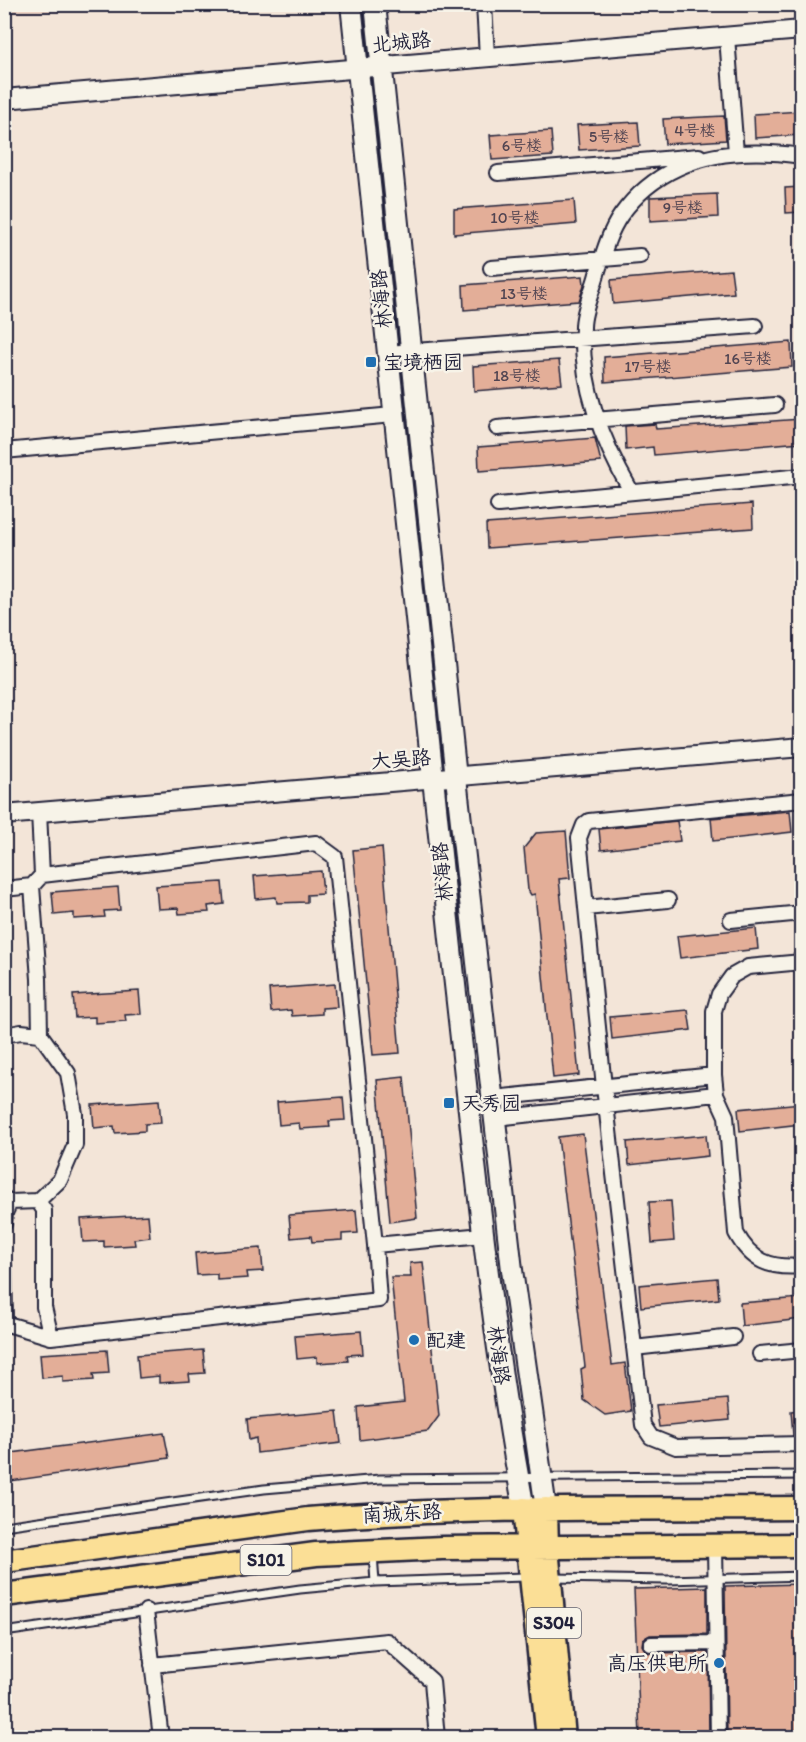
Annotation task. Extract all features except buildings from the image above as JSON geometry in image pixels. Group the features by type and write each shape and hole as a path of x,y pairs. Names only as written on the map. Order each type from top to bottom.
{"main road":[{"name":"林海路","path":"351,4 431,778 483,1235 518,1477 535,1509"},
{"name":"林海路","path":"375,4 456,778 512,1270 543,1476 535,1509 538,1548 564,1737"},
{"name":"南城东路","path":"4,1561 308,1519 404,1512 801,1508"},
{"name":"南城东路","path":"4,1595 181,1570 316,1554 373,1550 801,1545"},
{"name":"林海路","path":"541,1577 548,1737"}],"street":[{"path":"484,4 487,57"},
{"name":"北城路","path":"4,99 801,30"},
{"path":"727,37 736,153"},
{"path":"498,173 708,155 801,150"},
{"path":"772,152 801,156"},
{"path":"631,491 618,468 597,419 588,387 582,324 602,259 620,217 640,192 708,155"},
{"path":"490,268 640,256"},
{"path":"387,353 755,326"},
{"path":"497,428 775,405"},
{"path":"4,451 393,415"},
{"path":"498,505 801,476"},
{"name":"大吴路","path":"4,814 431,778 456,778 801,747"},
{"path":"801,800 590,821 584,825 579,838 604,1087 643,1425 651,1437 676,1447 801,1444"},
{"path":"39,812 42,875"},
{"path":"4,889 32,886 42,875 316,843 335,857 379,1300 51,1337 5,1323 4,1266"},
{"path":"4,1224 7,1200 38,1201 60,1180 75,1145 75,1114 68,1073 40,1034 39,979 32,886"},
{"path":"586,908 668,900"},
{"path":"731,920 801,913"},
{"path":"801,962 748,967 732,976 719,994 714,1011 714,1075 717,1094 726,1116 736,1233 744,1248 758,1261 783,1268 801,1266"},
{"path":"4,1035 21,1032 40,1034"},
{"path":"493,1098 714,1075"},
{"path":"496,1118 717,1094"},
{"path":"38,1201 44,1210 44,1307 51,1337"},
{"path":"375,1245 483,1235"},
{"path":"634,1348 733,1337"},
{"path":"760,1354 801,1350"},
{"path":"715,1546 718,1737"},
{"path":"146,1611 161,1737"},
{"path":"152,1665 387,1641 432,1681 437,1737"},
{"path":"651,1644 715,1642"}],"lane":[{"path":"4,1526 264,1489 380,1479 801,1475"},
{"path":"373,1550 375,1582"},
{"path":"4,1632 300,1589 375,1582 541,1577 715,1579 801,1576"}],"shaded area":[{"path":"5,4 144,4 144,5 5,14"}],"place":[{"name":"宝境栖园","path":"371,362"},
{"name":"天秀园","path":"449,1103"},
{"name":"配建","path":"414,1340"},
{"name":"高压供电所","path":"719,1663"}]}
